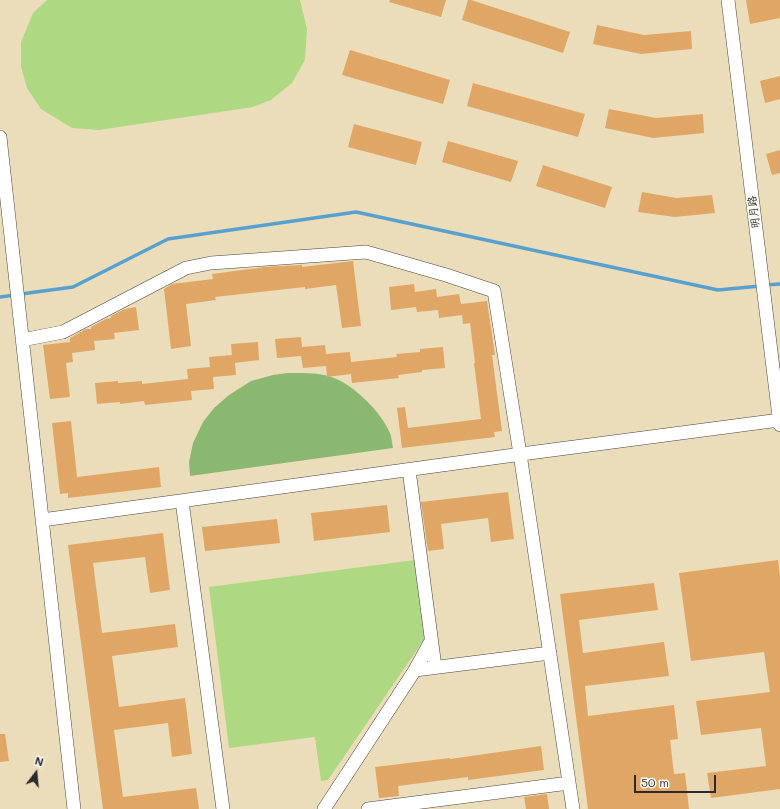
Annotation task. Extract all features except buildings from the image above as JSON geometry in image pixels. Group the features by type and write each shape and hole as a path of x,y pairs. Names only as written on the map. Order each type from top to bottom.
{"street":[{"name":"明月路","path":"728,0 780,422"},
{"path":"0,137 74,809"},
{"path":"22,340 63,332 186,268 210,263 366,252 494,290 573,809"},
{"path":"42,520 520,454 780,422"},
{"path":"409,470 435,667"},
{"path":"182,501 223,809"},
{"path":"324,809 415,670 431,641"},
{"path":"415,670 550,653"},
{"path":"368,809 569,784"}],"green space":[{"path":"47,0 300,0 307,29 305,60 292,83 271,100 253,107 99,130 72,128 41,109 27,88 21,67 21,42 33,13"},
{"path":"287,373 311,373 334,378 359,393 374,408 386,425 390,433 393,448 190,476 189,462 193,443 203,422 214,408 229,395 251,381"},
{"path":"415,560 425,638 328,780 321,781 315,737 229,748 209,587"}],"waterway":[{"path":"21,294 73,287 168,239 356,212 718,290 760,286"},
{"path":"766,285 780,284"},
{"path":"0,297 15,295"}]}
